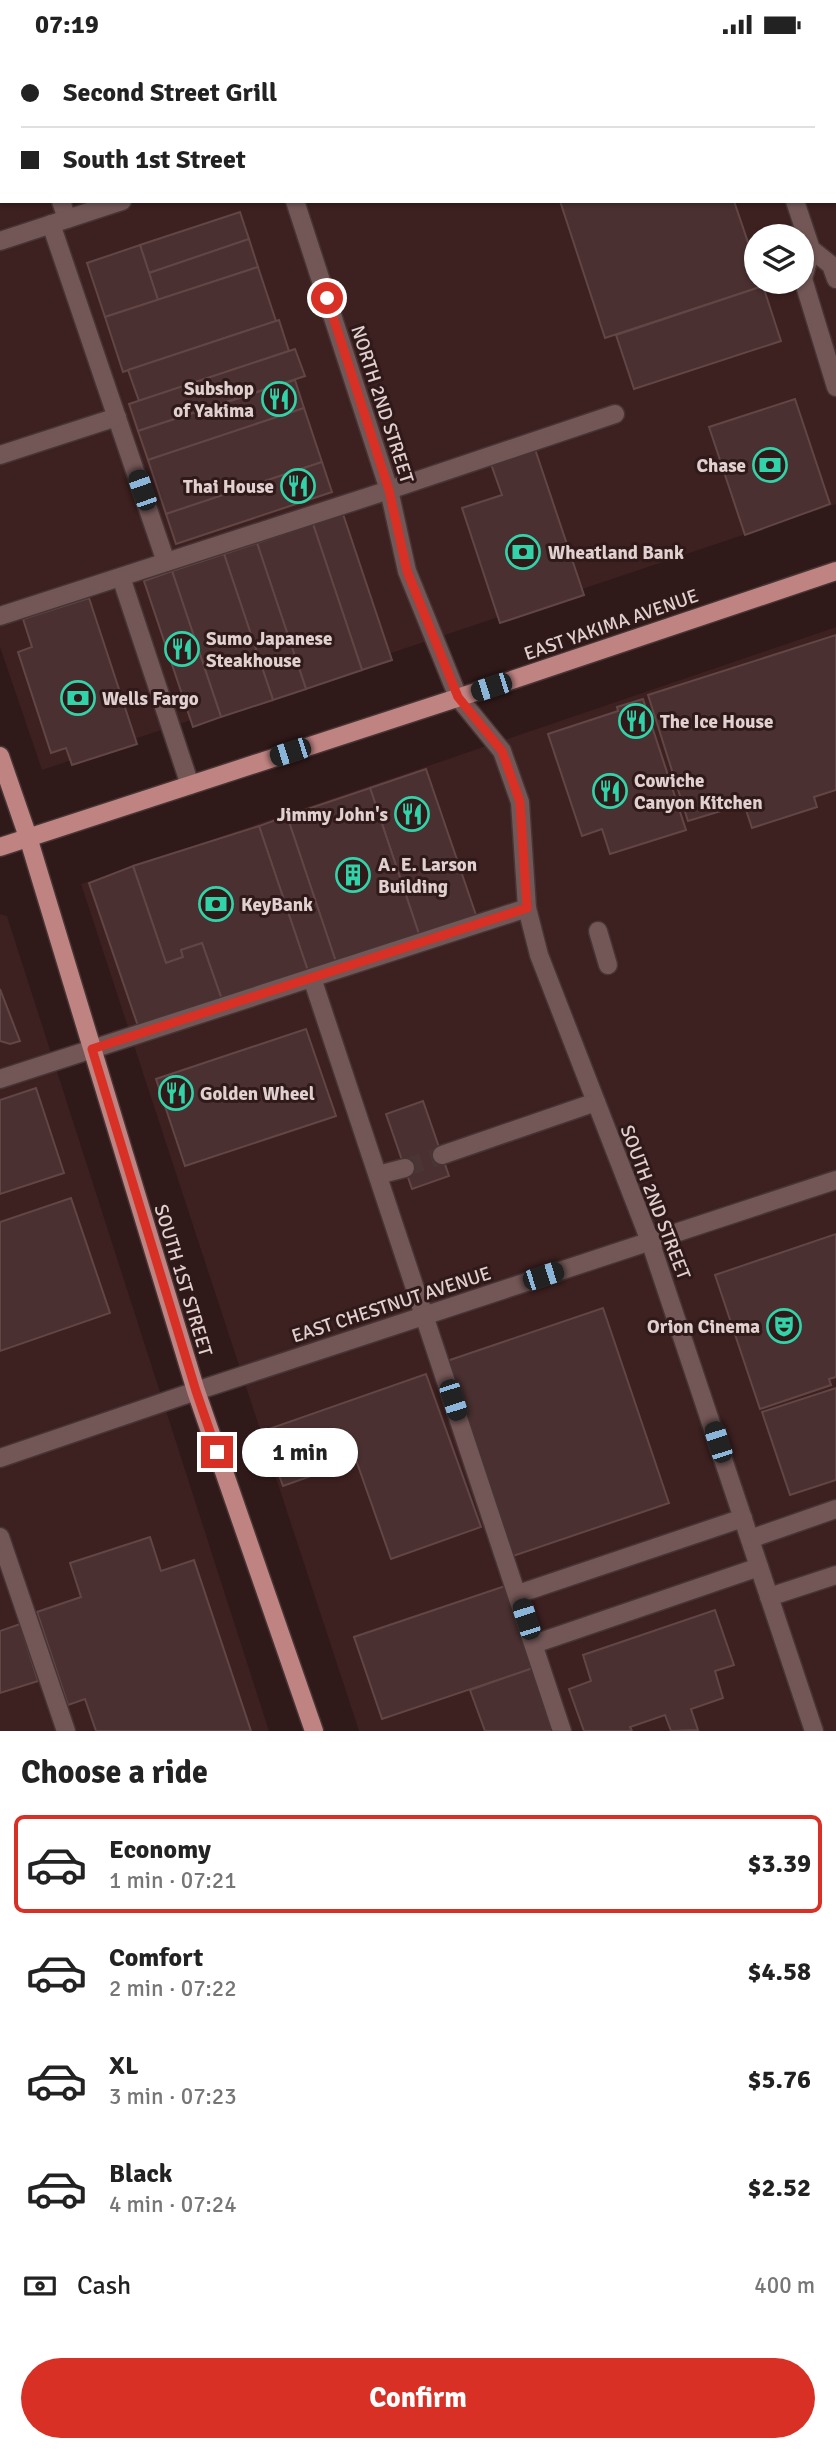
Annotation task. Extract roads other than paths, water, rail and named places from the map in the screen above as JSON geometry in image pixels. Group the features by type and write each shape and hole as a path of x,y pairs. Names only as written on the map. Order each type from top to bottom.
{"main road":[{"name":"EAST YAKIMA AVENUE","path":"0,847 836,571"},
{"name":"SOUTH 1ST STREET","path":"0,757 28,837 196,1391 314,1731"}],"street":[{"path":"61,203 59,222 117,417 166,562"},
{"path":"0,241 116,203"},
{"name":"NORTH 2ND STREET","path":"296,203 389,490 407,571 458,697"},
{"path":"796,203 803,224"},
{"path":"814,251 831,265 836,279"},
{"path":"808,294 836,387"},
{"path":"0,616 615,414"},
{"path":"0,455 117,417"},
{"path":"121,577 190,785"},
{"name":"SOUTH 2ND STREET","path":"458,697 502,751 520,802 527,908 539,955 650,1241 814,1731"},
{"path":"0,1079 527,908"},
{"path":"598,931 608,965"},
{"path":"312,978 562,1731"},
{"path":"442,1155 596,1102"},
{"path":"378,1175 405,1168"},
{"name":"EAST CHESTNUT AVENUE","path":"0,1458 836,1180"},
{"path":"750,1539 836,1509"},
{"path":"518,1594 743,1518"},
{"path":"0,1537 66,1731"},
{"path":"534,1644 759,1567"},
{"path":"769,1597 836,1575"}],"tunnel":[{"path":"405,1168 442,1155"}],"place":[{"name":"Subshop of Yakima","path":"279,399"},
{"name":"Chase","path":"770,465"},
{"name":"Thai House","path":"298,486"},
{"name":"Wheatland Bank","path":"523,552"},
{"name":"Sumo Japanese Steakhouse","path":"182,649"},
{"name":"Wells Fargo","path":"78,698"},
{"name":"The Ice House","path":"636,721"},
{"name":"Cowiche Canyon Kitchen","path":"610,791"},
{"name":"Jimmy John's","path":"412,814"},
{"name":"A. E. Larson Building","path":"353,875"},
{"name":"KeyBank","path":"216,904"},
{"name":"Golden Wheel","path":"176,1093"},
{"name":"Orion Cinema","path":"784,1326"}]}
